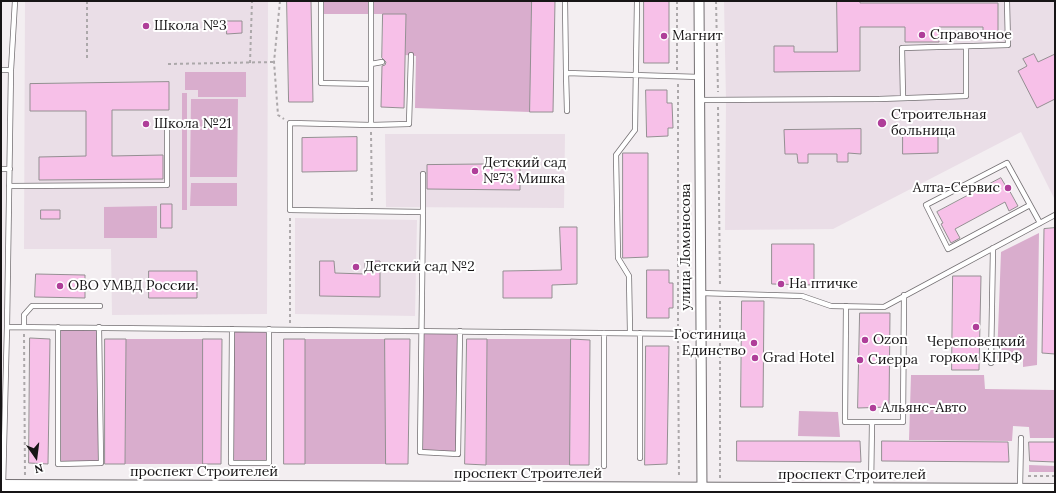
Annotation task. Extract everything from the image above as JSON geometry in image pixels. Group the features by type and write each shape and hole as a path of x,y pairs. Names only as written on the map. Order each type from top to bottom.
{"main road":[{"name":"проспект Строителей","path":"2,488 25,486 679,489 702,491 720,489 1055,490"}],"street":[{"name":"улица Ломоносова","path":"699,1 702,491"}],"lane":[{"path":"2,488 3,372 7,327 11,70 15,1"},
{"path":"321,1 321,83 371,84"},
{"path":"371,1 371,125"},
{"path":"565,1 567,111"},
{"path":"630,334 629,276 618,258 616,155 635,130 637,1"},
{"path":"903,98 902,48 1008,45 1007,1"},
{"path":"700,100 966,96 966,47"},
{"path":"411,55 410,124 371,125 290,123 290,210 423,212"},
{"path":"371,64 382,62"},
{"path":"1,70 11,70"},
{"path":"566,74 700,76"},
{"path":"9,186 167,185 167,122"},
{"path":"1030,205 948,249 926,205 1007,163 1040,223"},
{"path":"1,169 10,169"},
{"path":"423,174 420,452 458,454 460,331"},
{"path":"700,293 802,296 831,306 884,307 1055,215"},
{"path":"991,363 994,248"},
{"path":"846,306 844,422 903,422 904,295"},
{"path":"24,327 24,315 32,306 100,306"},
{"path":"7,327 700,334"},
{"path":"58,327 58,464 101,463 99,327"},
{"path":"232,329 232,463 269,463 269,329"},
{"path":"604,333 604,466"},
{"path":"640,334 640,458"},
{"path":"871,490 872,422"},
{"path":"1020,490 1021,438"}],"path":[{"path":"86,1 87,61"},
{"path":"250,63 252,1"},
{"path":"280,1 274,62 278,115 290,123"},
{"path":"677,1 679,489"},
{"path":"716,1 720,294 720,489"},
{"path":"168,64 274,62"},
{"path":"371,125 372,211"},
{"path":"290,210 290,329"},
{"path":"24,327 25,486"},
{"path":"1020,476 1055,476"}],"shaded area":[{"name":"Школа №21","path":"25,1 268,1 267,314 112,315 111,249 24,249"},
{"path":"323,1 532,1 530,112 415,108 416,56 405,55 406,14 323,14"},
{"name":"Строительная больница","path":"724,1 1055,1 1055,200 1021,132 833,229 725,230 726,100"},
{"path":"185,72 246,72 246,97 198,97 198,90 185,90"},
{"path":"182,93 187,93 187,210 182,210"},
{"path":"191,99 238,99 237,177 190,177"},
{"name":"Детский сад №73 Мишка","path":"385,134 565,134 564,208 386,207"},
{"path":"191,183 237,183 237,206 190,206"},
{"path":"157,206 157,238 104,238 104,207"},
{"name":"Детский сад №2","path":"295,218 417,220 415,316 295,314"},
{"path":"1039,233 1037,365 1023,367 1023,359 997,359 1001,252"},
{"path":"58,327 99,327 101,463 58,464"},
{"path":"234,331 266,331 267,462 233,461"},
{"path":"422,331 460,331 458,454 420,452"},
{"path":"126,339 203,339 203,464 125,464"},
{"path":"305,339 385,339 386,464 305,464"},
{"path":"487,339 571,339 570,465 486,465"},
{"path":"911,375 984,375 985,389 1055,390 1055,438 1030,438 1029,427 1013,426 1012,441 909,440"},
{"path":"799,411 838,412 840,437 798,436"},
{"path":"1029,465 1055,466 1055,472 1029,472"}],"building":[{"path":"287,1 311,1 313,102 289,102"},
{"path":"532,1 555,1 553,112 530,112"},
{"path":"644,1 669,1 669,63 644,63"},
{"path":"837,1 860,1 860,3 998,3 998,34 983,34 983,27 939,27 939,42 905,42 905,27 860,27 860,71 774,72 774,46 794,46 794,52 837,52"},
{"path":"383,14 406,14 404,108 381,107 382,66 385,65 386,62 382,58"},
{"path":"227,21 242,21 242,33 227,34"},
{"path":"1034,54 1038,62 1055,54 1055,99 1037,108 1018,71 1027,66 1023,59"},
{"path":"169,82 169,110 112,110 112,156 163,155 163,179 39,180 39,157 86,156 86,111 30,111 30,84"},
{"path":"646,90 667,90 667,103 672,103 673,128 668,128 668,136 647,137"},
{"path":"861,129 861,154 848,153 848,162 837,162 837,154 808,154 808,163 798,163 797,154 785,154 784,130"},
{"path":"903,131 938,131 938,153 903,154"},
{"path":"357,137 357,171 302,172 302,138"},
{"path":"623,153 648,153 648,257 623,258"},
{"path":"520,164 520,190 427,189 427,165"},
{"path":"1001,178 1018,206 1009,211 1005,202 955,229 960,238 951,243 941,224 943,223 937,212"},
{"path":"161,204 172,204 172,228 161,228"},
{"path":"41,210 60,210 60,219 41,219"},
{"path":"560,227 577,227 577,284 552,285 552,298 503,298 503,271 561,270"},
{"path":"1055,228 1055,354 1042,353 1044,229"},
{"path":"772,244 814,244 814,285 772,284"},
{"path":"320,261 334,261 335,273 365,274 365,261 380,261 380,297 320,296"},
{"path":"647,270 669,270 669,283 673,283 673,308 669,308 669,318 647,318"},
{"path":"149,271 197,271 197,298 149,298"},
{"name":"ОВО УМВД России.","path":"36,274 85,275 85,298 35,297"},
{"path":"953,276 981,276 979,370 952,370"},
{"path":"742,301 764,301 763,407 741,407"},
{"path":"860,313 890,313 889,407 858,408"},
{"path":"30,338 50,339 48,464 29,463"},
{"path":"105,339 126,339 125,464 105,464"},
{"path":"203,339 222,339 221,464 203,464"},
{"path":"284,339 305,339 305,464 284,464"},
{"path":"385,339 410,339 408,464 386,464"},
{"path":"467,339 487,339 486,465 465,464"},
{"path":"571,339 590,340 589,465 570,465"},
{"path":"646,346 669,346 667,464 645,465"},
{"path":"737,441 860,441 861,462 737,461"},
{"path":"882,441 1008,442 1009,462 882,461"},
{"path":"1029,442 1055,442 1055,462 1030,461"}],"place":[{"name":"Школа №3","path":"146,26"},
{"name":"Справочное","path":"922,35"},
{"name":"Магнит","path":"664,36"},
{"name":"Строительная больница","path":"882,123"},
{"name":"Школа №21","path":"146,124"},
{"name":"Детский сад №73 Мишка","path":"475,171"},
{"name":"Алта-Сервис","path":"1008,188"},
{"name":"Детский сад №2","path":"356,267"},
{"name":"На птичке","path":"781,284"},
{"name":"ОВО УМВД России.","path":"60,286"},
{"name":"Череповецкий горком КПРФ","path":"976,327"},
{"name":"Ozon","path":"865,340"},
{"name":"Гостиница Единство","path":"754,343"},
{"name":"Grad Hotel","path":"755,358"},
{"name":"Сиерра","path":"860,360"},
{"name":"Альянс-Авто","path":"873,408"}]}
